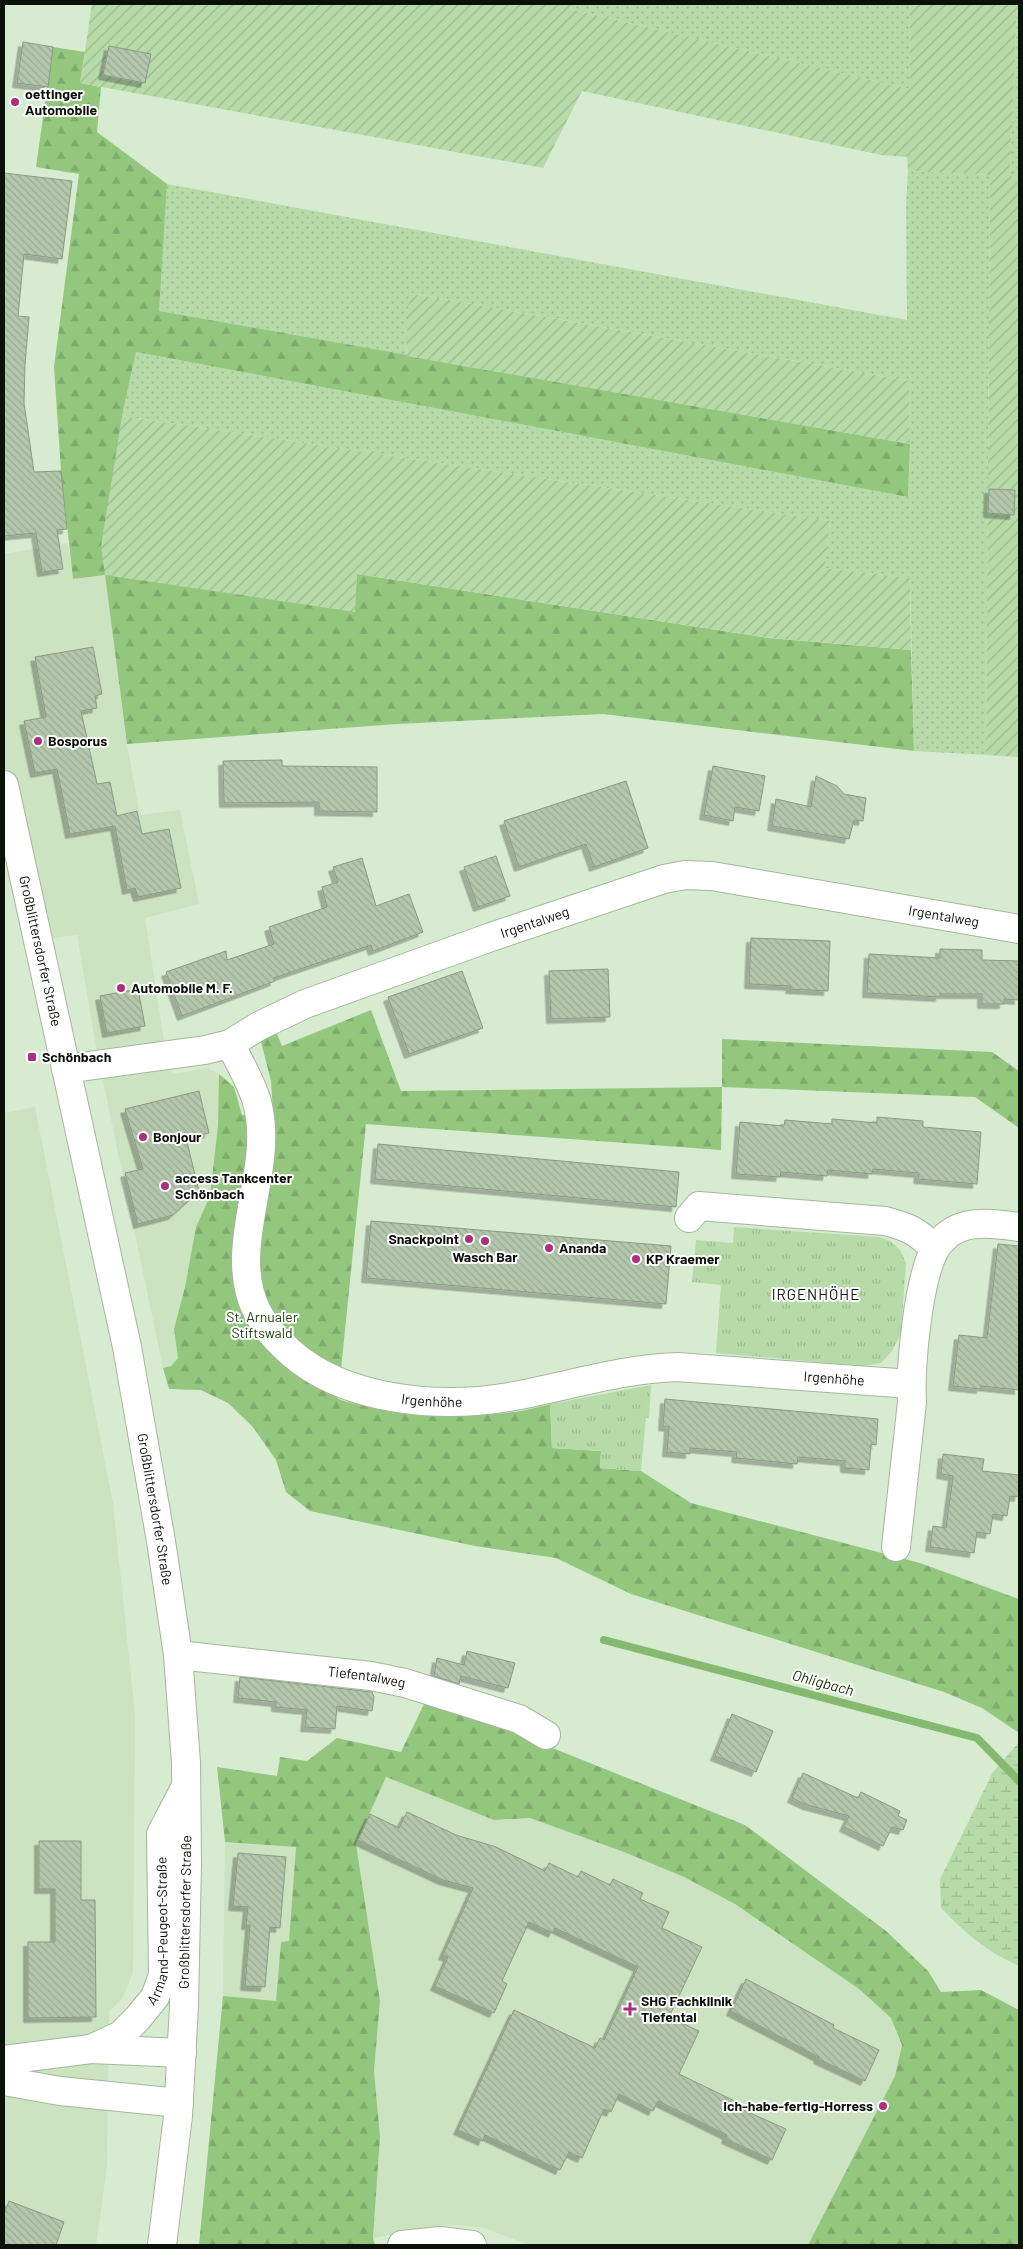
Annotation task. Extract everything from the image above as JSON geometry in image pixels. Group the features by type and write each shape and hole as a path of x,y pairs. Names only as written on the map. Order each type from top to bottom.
{"street":[{"name":"Großblittersdorfer Straße","path":"4,785 128,1347 161,1541 178,1656 186,1786 187,1863 182,2053 179,2103 162,2245"},
{"name":"Irgentalweg","path":"66,1069 205,1050 230,1044 259,1026 297,1008 352,986 655,882 685,875 712,876 1019,929"},
{"name":"Irgenhöhe","path":"230,1044 250,1082 257,1104 260,1131 259,1158 246,1248 247,1286 251,1301 265,1326 281,1344 299,1360 341,1384 366,1391 414,1399 476,1400 509,1397 637,1369 677,1367 910,1384"},
{"path":"689,1218 699,1206 885,1221 906,1227 922,1235 934,1249"},
{"path":"896,1547 912,1402 910,1384 921,1292 927,1267 934,1249 946,1236 962,1227 979,1224 1019,1227"},
{"name":"Tiefentalweg","path":"178,1656 371,1676 405,1683 519,1719 546,1735"},
{"name":"Armand-Peugeot-Straße","path":"91,2049 121,2034 137,2019 155,1997 164,1975 162,1834 186,1786"},
{"name":"Armand-Peugeot-Straße","path":"4,2060 91,2049 182,2053"},
{"path":"4,2081 60,2091 179,2103"},
{"path":"402,2245 440,2241 472,2245"}],"shaded area":[{"path":"68,543 73,579 105,575 127,744 140,815 180,810 199,904 145,918 164,1042 172,1074 207,1068 219,1074 218,1125 210,1196 196,1227 185,1287 174,1329 178,1358 171,1366 163,1368 97,1052 77,935 37,940 4,785 4,554"},
{"path":"35,1107 113,1503 135,1715 133,1972 123,1997 109,2012 107,2167 96,2245 4,2245 4,1113"},
{"name":"SHG Fachklinik Tiefental","path":"386,1777 494,1820 530,1818 624,1852 684,1877 735,1904 859,1989 891,2018 902,2045 895,2076 808,2245 529,2245 485,2228 457,2225 436,2226 373,2238 380,2137 374,2071 380,2001 356,1844"},
{"path":"225,1842 296,1847 289,1941 281,1942 276,2002 223,1996"}],"green space":[{"path":"92,4 572,4 570,9 909,89 910,4 1017,4 1010,176 1019,177 1019,757 986,755 990,175 908,171 907,157 881,155 582,91 543,168 80,83"},
{"path":"572,4 910,4 909,89 570,9"},
{"path":"1017,4 1019,4 1019,177 1010,176"},
{"path":"53,47 85,52 80,83 101,87 97,132 167,184 159,311 910,444 908,497 136,352 122,416 354,612 357,574 769,638 911,650 914,751 603,714 397,724 127,744 105,575 73,579 61,471 54,367 79,174 36,167"},
{"path":"908,171 990,175 986,755 914,751 910,578 825,568 830,521 122,416 136,352 908,497 910,444 909,381 410,293 406,356 158,311 167,184 907,320 906,206"},
{"path":"409,293 909,381 910,444 406,356"},
{"path":"122,416 830,521 825,568 910,578 911,650 769,638 357,574 355,612 105,575 101,546"},
{"name":"St. Arnualer Stiftswald","path":"371,1010 401,1091 722,1087 721,1150 366,1124 338,1399 401,1412 449,1415 513,1412 550,1404 552,1448 601,1451 600,1468 641,1471 691,1503 920,1563 1019,1599 1019,1733 982,1708 944,1692 631,1594 556,1558 475,1546 310,1511 286,1492 276,1460 253,1427 228,1403 201,1390 169,1389 163,1368 171,1366 178,1358 174,1329 185,1287 196,1227 210,1196 218,1125 219,1074 234,1087 242,1115 273,1112 271,1081 261,1042 266,1033 275,1029 282,1046"},
{"path":"722,1039 992,1052 1019,1071 1019,1128 975,1097 722,1087"},
{"path":"734,1227 879,1237 890,1241 900,1250 906,1263 901,1333 892,1351 881,1363 862,1366 716,1353 721,1285 692,1282 696,1240 733,1243"},
{"path":"651,1385 649,1418 646,1418 641,1471 600,1468 601,1451 552,1448 550,1404"},
{"path":"425,1702 500,1727 745,1825 886,1931 928,1971 941,1992 981,1990 1019,2010 1019,2245 808,2245 895,2076 902,2045 891,2018 859,1989 735,1904 684,1877 624,1852 530,1818 494,1820 386,1777 356,1844 380,2001 374,2071 380,2137 373,2238 375,2245 199,2245 223,1996 276,2001 281,1942 289,1941 296,1847 225,1842 217,1767 277,1776 280,1757 307,1761 337,1738 401,1752"},
{"path":"1019,1742 1019,1966 1007,1961 977,1941 941,1908 940,1879 993,1772"}],"building":[{"path":"23,42 53,47 48,87 17,83"},
{"path":"109,46 151,54 145,83 103,75"},
{"path":"4,173 72,181 62,259 24,254 18,316 29,317 24,403 34,472 61,471 67,529 57,530 63,569 42,572 36,533 4,536"},
{"path":"989,489 1015,490 1014,515 988,513"},
{"path":"93,647 102,694 95,696 97,708 81,711 97,784 110,782 117,816 137,811 142,834 169,829 181,888 138,897 135,888 127,890 115,826 70,834 57,769 35,773 24,721 46,717 35,657"},
{"path":"282,760 282,766 377,767 377,812 319,811 319,802 224,803 223,761"},
{"path":"713,766 765,776 759,811 735,807 733,821 704,815"},
{"path":"816,776 837,786 844,794 866,798 863,821 854,820 849,839 772,826 776,799 811,807"},
{"path":"626,781 648,848 594,867 586,844 519,867 504,821"},
{"path":"496,856 510,896 478,907 464,867"},
{"path":"362,858 376,906 409,894 423,932 373,951 371,945 274,978 275,981 182,1016 166,972 226,951 227,960 274,944 269,927 327,907 322,887 338,882 333,867"},
{"path":"751,938 830,941 828,991 790,989 791,986 749,984"},
{"path":"940,949 982,950 982,960 1019,961 1019,1000 1004,999 1004,1004 982,1004 982,994 940,994 940,997 867,993 869,954 940,958"},
{"path":"608,969 610,1017 551,1019 549,971"},
{"path":"462,971 483,1028 409,1054 388,997"},
{"path":"138,989 145,1026 107,1033 100,996"},
{"path":"199,1091 209,1133 186,1138 199,1191 173,1215 138,1224 125,1173 143,1169 125,1109"},
{"path":"877,1117 923,1121 923,1127 981,1132 977,1184 918,1179 919,1173 873,1169 872,1174 828,1170 827,1176 781,1172 780,1177 736,1174 740,1122 784,1126 785,1120 832,1124 832,1119 877,1123"},
{"path":"378,1144 679,1172 676,1207 375,1179"},
{"path":"371,1221 671,1246 666,1304 366,1278"},
{"path":"998,1244 1019,1246 1019,1390 981,1386 981,1389 953,1386 959,1335 987,1338"},
{"path":"665,1399 878,1419 876,1445 871,1444 869,1470 845,1468 845,1461 798,1457 797,1464 736,1458 737,1452 690,1448 690,1454 667,1452 669,1427 663,1426"},
{"path":"943,1454 984,1459 982,1471 1019,1475 1019,1497 1010,1496 1007,1516 993,1514 990,1534 977,1532 974,1553 930,1547 933,1526 946,1528 953,1476 941,1474"},
{"path":"467,1651 515,1663 508,1688 461,1676 459,1684 434,1676 437,1658 464,1665"},
{"path":"240,1677 372,1692 374,1697 372,1711 337,1706 335,1729 305,1727 307,1710 276,1707 276,1702 238,1698"},
{"path":"732,1714 773,1731 756,1772 715,1756"},
{"path":"803,1773 858,1798 861,1792 900,1811 898,1816 907,1820 903,1830 892,1827 883,1846 844,1827 849,1816 807,1805 792,1798"},
{"path":"407,1812 456,1835 496,1847 545,1871 549,1863 578,1877 581,1871 610,1885 613,1879 643,1893 640,1899 669,1912 662,1928 702,1947 669,2017 699,2031 679,2074 743,2105 741,2109 786,2129 772,2160 726,2139 727,2135 658,2101 653,2111 619,2094 611,2112 604,2109 582,2158 569,2152 560,2170 485,2135 483,2141 458,2130 514,2010 595,2048 600,2038 604,2040 638,1967 555,1928 553,1933 529,1922 502,1981 507,1984 494,2013 435,1986 448,1957 443,1955 473,1888 443,1880 358,1840 370,1814 399,1828"},
{"path":"39,1841 81,1841 81,1900 95,1900 96,2017 28,2018 28,1942 55,1942 55,1889 39,1889"},
{"path":"238,1853 286,1857 280,1928 270,1927 265,1987 245,1986 250,1925 246,1925 248,1907 233,1906"},
{"path":"746,1979 834,2025 833,2028 879,2050 865,2081 818,2059 819,2057 731,2011"},
{"path":"9,2201 64,2222 56,2245 4,2245 4,2214"}],"waterway":[{"name":"Ohligbach","path":"604,1640 977,1738 1019,1781"}],"place":[{"name":"oettinger Automobile","path":"15,102"},
{"name":"Bosporus","path":"38,741"},
{"name":"Automobile M. F.","path":"121,988"},
{"name":"Schönbach","path":"32,1057"},
{"name":"Bonjour","path":"143,1137"},
{"name":"access Tankcenter Schönbach","path":"165,1186"},
{"name":"Snackpoint","path":"469,1239"},
{"name":"Wasch Bar","path":"485,1241"},
{"name":"Ananda","path":"549,1248"},
{"name":"KP Kraemer","path":"636,1259"},
{"name":"SHG Fachklinik Tiefental","path":"630,2009"},
{"name":"Ich-habe-fertig-Horress","path":"883,2106"}],"district":[{"name":"IRGENHÖHE","path":"816,1295"}]}
